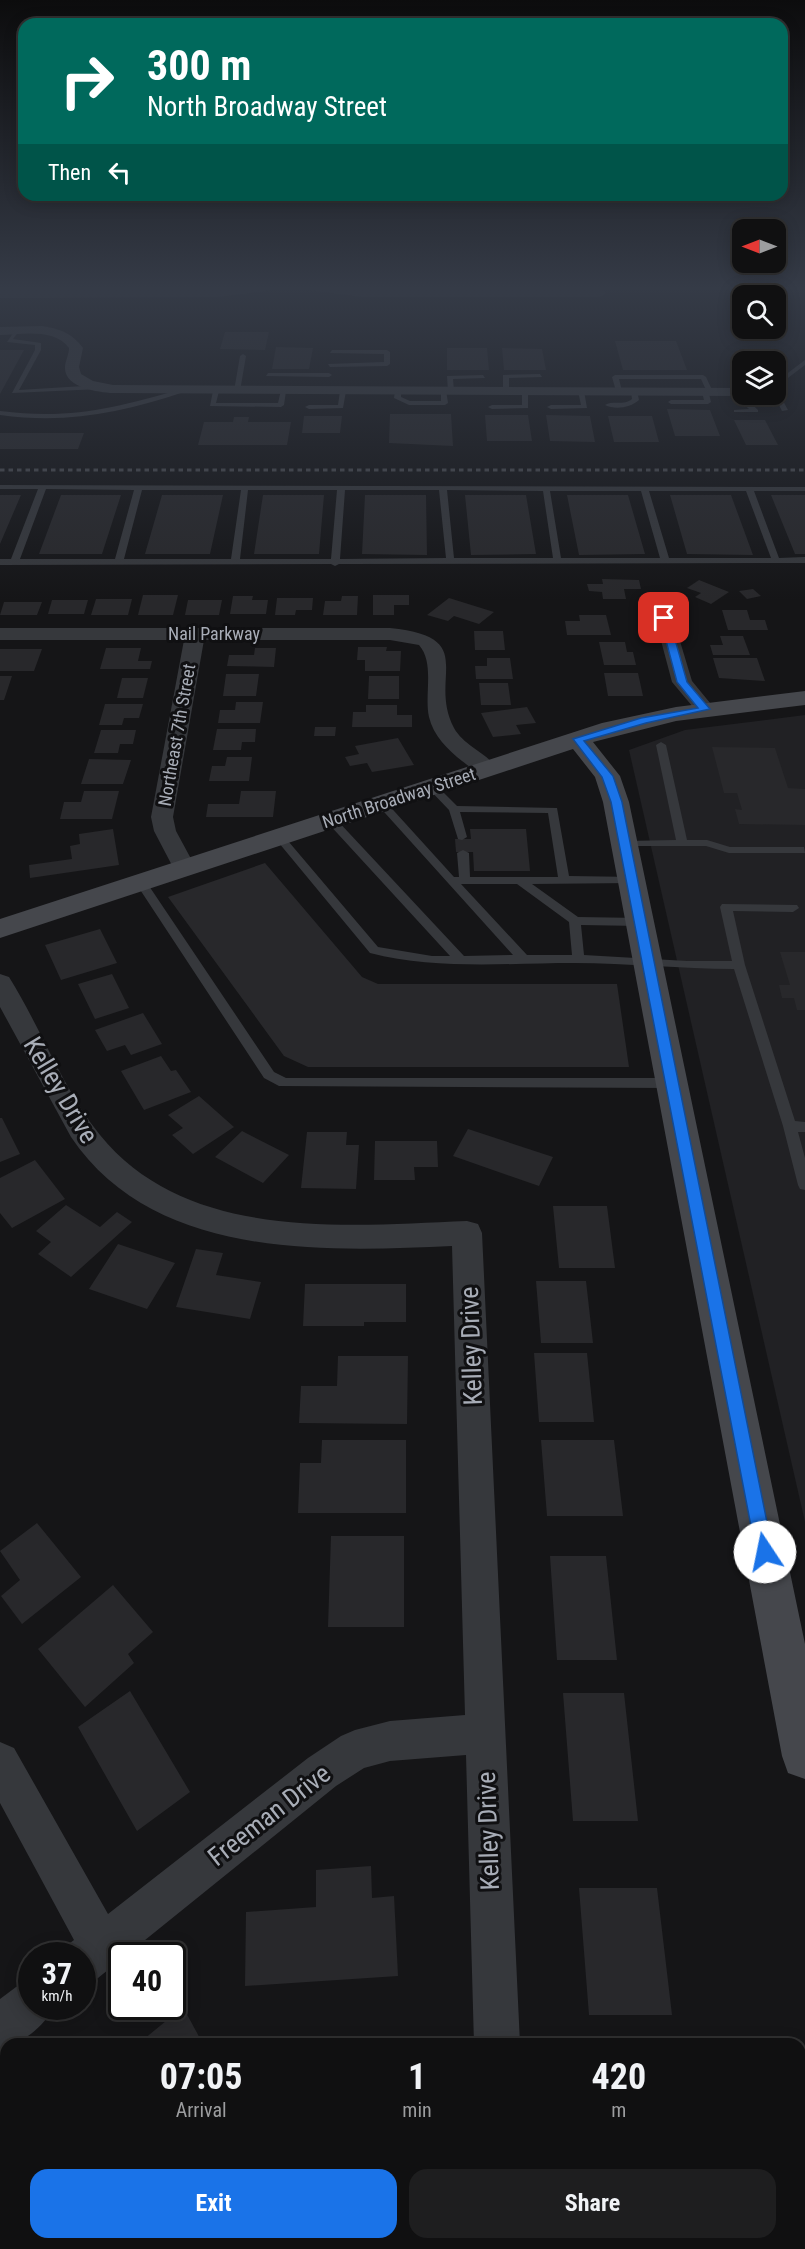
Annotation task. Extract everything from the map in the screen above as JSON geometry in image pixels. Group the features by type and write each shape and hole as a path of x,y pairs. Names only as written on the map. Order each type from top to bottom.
{"street":[{"path":"182,391 732,393"},
{"path":"664,618 682,682 705,709"},
{"name":"Nail Parkway","path":"0,634 403,634 427,640 435,655 438,708 443,726 456,745 486,769"},
{"name":"Northeast 7th Street","path":"184,868 165,831 162,817 195,634"},
{"name":"North Broadway Street","path":"0,929 578,739 645,720 705,709 805,698"},
{"path":"578,739 608,776 616,802 805,1756"},
{"name":"Kelley Drive","path":"0,983 69,1111 91,1143 110,1164 168,1202 239,1227 280,1234 320,1237 467,1233 496,2038"},
{"name":"Freeman Drive","path":"96,1952 322,1772 355,1750 390,1741 484,1734"},
{"path":"0,1762 86,1942"},
{"path":"0,2027 18,2014"}],"lane":[{"path":"15,391 32,391"},
{"path":"0,413 66,419 112,413 182,391"},
{"path":"216,391 212,405 281,405 283,391"},
{"path":"309,407 340,407 343,391"},
{"path":"492,407 526,407 525,391"},
{"path":"551,407 585,407 581,391"},
{"path":"608,405 629,405 636,400 626,391"},
{"path":"671,402 708,402 708,392"},
{"path":"736,411 756,411 748,405"},
{"path":"782,405 784,410"},
{"path":"0,487 805,489"},
{"path":"15,561 43,487"},
{"path":"119,561 140,487"},
{"path":"236,562 245,487"},
{"path":"334,562 341,487"},
{"path":"443,487 450,561"},
{"path":"546,488 558,560"},
{"path":"644,488 665,560"},
{"path":"749,488 776,560"},
{"path":"0,561 805,560"},
{"path":"661,745 682,843"},
{"path":"432,787 454,809 462,837"},
{"path":"381,803 459,880 523,959"},
{"path":"454,809 553,810 564,880"},
{"path":"331,820 460,959"},
{"path":"279,837 374,950 432,960 578,959 687,965 739,965"},
{"path":"625,844 707,843 729,850 804,850"},
{"path":"459,880 463,853"},
{"path":"459,880 632,879"},
{"path":"520,881 574,921 640,922"},
{"path":"141,882 269,1075 284,1083 672,1083"},
{"path":"793,908 726,907 739,965 790,1126 805,1185"},
{"path":"574,921 578,959"},
{"path":"790,1126 805,1127"}],"shaded area":[{"path":"805,715 805,1522 629,750 685,730"}],"building":[{"path":"667,409 710,410 720,436 675,436"},
{"path":"390,414 451,414 453,446 389,443"},
{"path":"485,415 528,415 532,441 487,441"},
{"path":"546,415 590,416 595,442 550,441"},
{"path":"304,416 342,416 340,433 302,433"},
{"path":"608,416 652,416 659,442 614,442"},
{"path":"234,417 249,417 248,422 291,422 287,445 198,445 204,422 233,422"},
{"path":"734,420 765,420 778,445 746,445"},
{"path":"0,433 84,433 78,449 0,449"},
{"path":"0,495 21,495 0,544"},
{"path":"61,495 121,495 102,554 39,554"},
{"path":"162,495 223,495 210,554 145,554"},
{"path":"263,495 324,495 319,554 254,554"},
{"path":"365,495 426,495 427,555 362,554"},
{"path":"465,495 526,495 536,554 471,555"},
{"path":"567,495 628,495 645,554 579,555"},
{"path":"670,495 731,495 753,555 687,554"},
{"path":"771,495 805,495 805,554 795,554"},
{"path":"602,579 639,580 641,589 624,589 626,599 603,599 602,592 589,591 587,584 603,584"},
{"path":"699,580 729,592 711,604 695,597 701,593 687,588"},
{"path":"753,589 761,596 747,599 739,591"},
{"path":"143,595 178,595 173,615 138,615"},
{"path":"373,595 409,595 409,605 394,605 394,615 373,615"},
{"path":"233,596 253,596 252,600 268,600 266,614 230,614"},
{"path":"342,596 358,596 357,615 323,615 325,601 341,601"},
{"path":"277,598 313,598 312,610 296,610 295,615 275,615"},
{"path":"449,598 494,612 479,624 454,616 448,621 427,615"},
{"path":"96,599 132,599 128,615 91,615"},
{"path":"52,600 88,600 84,614 48,614"},
{"path":"188,600 222,600 219,615 185,615"},
{"path":"4,602 42,602 37,615 0,615"},
{"path":"722,610 747,610 750,620 765,620 768,630 728,630"},
{"path":"579,615 606,615 611,635 567,635 565,621 580,621"},
{"path":"474,631 503,631 505,650 475,650"},
{"path":"720,636 743,636 750,655 713,655 710,645 723,645"},
{"path":"599,642 625,642 627,652 633,652 636,665 604,665"},
{"path":"358,647 387,647 386,651 401,651 400,671 365,671 365,660 357,660"},
{"path":"106,648 141,648 138,661 152,661 150,669 100,669"},
{"path":"255,648 276,648 274,667 227,666 229,655 254,655"},
{"path":"0,649 42,649 34,671 0,671"},
{"path":"487,658 510,658 513,679 476,679 475,666 487,666"},
{"path":"713,658 757,658 765,681 719,678"},
{"path":"604,673 638,673 643,696 608,696"},
{"path":"226,674 259,674 256,696 223,696"},
{"path":"0,676 12,676 4,700 0,700"},
{"path":"369,676 399,676 399,699 368,699"},
{"path":"122,678 148,678 143,698 117,698"},
{"path":"479,683 508,683 511,705 481,705"},
{"path":"236,702 263,702 260,723 218,723 220,710 235,710"},
{"path":"105,704 143,704 139,718 124,718 122,725 99,725"},
{"path":"366,705 397,705 397,715 412,715 412,727 352,727 353,712 366,712"},
{"path":"527,707 536,723 516,725 521,734 493,737 481,713"},
{"path":"315,727 336,727 335,736 314,736"},
{"path":"217,729 256,729 255,742 242,742 241,750 213,750"},
{"path":"101,730 136,730 133,744 120,744 118,753 94,753"},
{"path":"398,738 414,765 372,772 367,763 350,766 345,757 359,754 355,746"},
{"path":"712,747 775,748 788,788 805,789 805,825 739,824 735,809 742,810 737,793 724,793"},
{"path":"227,757 252,757 249,781 209,781 212,766 225,766"},
{"path":"89,759 131,760 123,784 81,784"},
{"path":"84,791 119,791 112,819 60,819 64,802 81,802"},
{"path":"241,791 276,791 273,817 206,817 208,804 239,804"},
{"path":"113,829 119,865 30,878 29,865 72,859 70,846 80,844 79,834"},
{"path":"470,829 526,829 530,871 474,871 473,852 456,852 455,839 471,839"},
{"path":"265,863 362,977 378,984 617,984 629,1067 308,1067 284,1056 168,897"},
{"path":"100,929 117,963 61,980 45,945"},
{"path":"780,952 805,952 805,1010 797,1010 794,998 782,998 779,985 790,985"},
{"path":"112,974 129,1008 95,1019 78,984"},
{"path":"143,1013 162,1044 131,1055 125,1045 107,1051 95,1030"},
{"path":"161,1056 171,1071 176,1070 191,1092 144,1110 121,1071"},
{"path":"199,1096 234,1127 193,1154 172,1135 183,1128 168,1115"},
{"path":"0,1118 20,1154 0,1162"},
{"path":"468,1129 553,1157 539,1186 453,1156"},
{"path":"242,1131 289,1155 263,1183 215,1157"},
{"path":"307,1132 347,1132 346,1145 359,1145 356,1189 301,1188"},
{"path":"375,1141 437,1141 438,1167 414,1167 415,1180 374,1180"},
{"path":"35,1160 65,1199 12,1228 0,1213 0,1178"},
{"path":"66,1205 100,1227 117,1212 132,1222 71,1277 38,1254 51,1242 36,1231"},
{"path":"553,1206 607,1206 615,1268 559,1268"},
{"path":"118,1244 175,1263 147,1309 89,1289"},
{"path":"196,1249 223,1253 216,1275 261,1282 250,1319 176,1307"},
{"path":"536,1281 586,1281 593,1343 541,1343"},
{"path":"305,1284 406,1284 406,1322 364,1322 364,1326 303,1326"},
{"path":"534,1353 587,1353 594,1422 539,1422"},
{"path":"338,1356 408,1356 407,1424 299,1423 301,1386 337,1386"},
{"path":"322,1440 406,1440 406,1513 298,1513 300,1463 321,1463"},
{"path":"541,1440 614,1440 623,1516 547,1516"},
{"path":"37,1523 81,1577 22,1624 1,1596 20,1580 0,1551"},
{"path":"331,1536 404,1536 404,1627 328,1627"},
{"path":"550,1556 606,1556 617,1660 557,1660"},
{"path":"113,1585 153,1632 128,1654 134,1663 85,1707 38,1649"},
{"path":"130,1691 190,1792 137,1831 78,1727"},
{"path":"563,1693 624,1693 638,1821 573,1821"},
{"path":"371,1866 372,1898 394,1896 398,1976 245,1986 246,1912 316,1907 316,1870"},
{"path":"579,1888 657,1888 672,2015 589,2015"},
{"path":"186,2013 200,2038 145,2038 167,2020 186,2020"}],"railway":[{"path":"0,470 805,470"}],"route":[{"path":"664,618 682,682 705,709 611,728 578,739 608,776 616,802 765,1552"}]}
